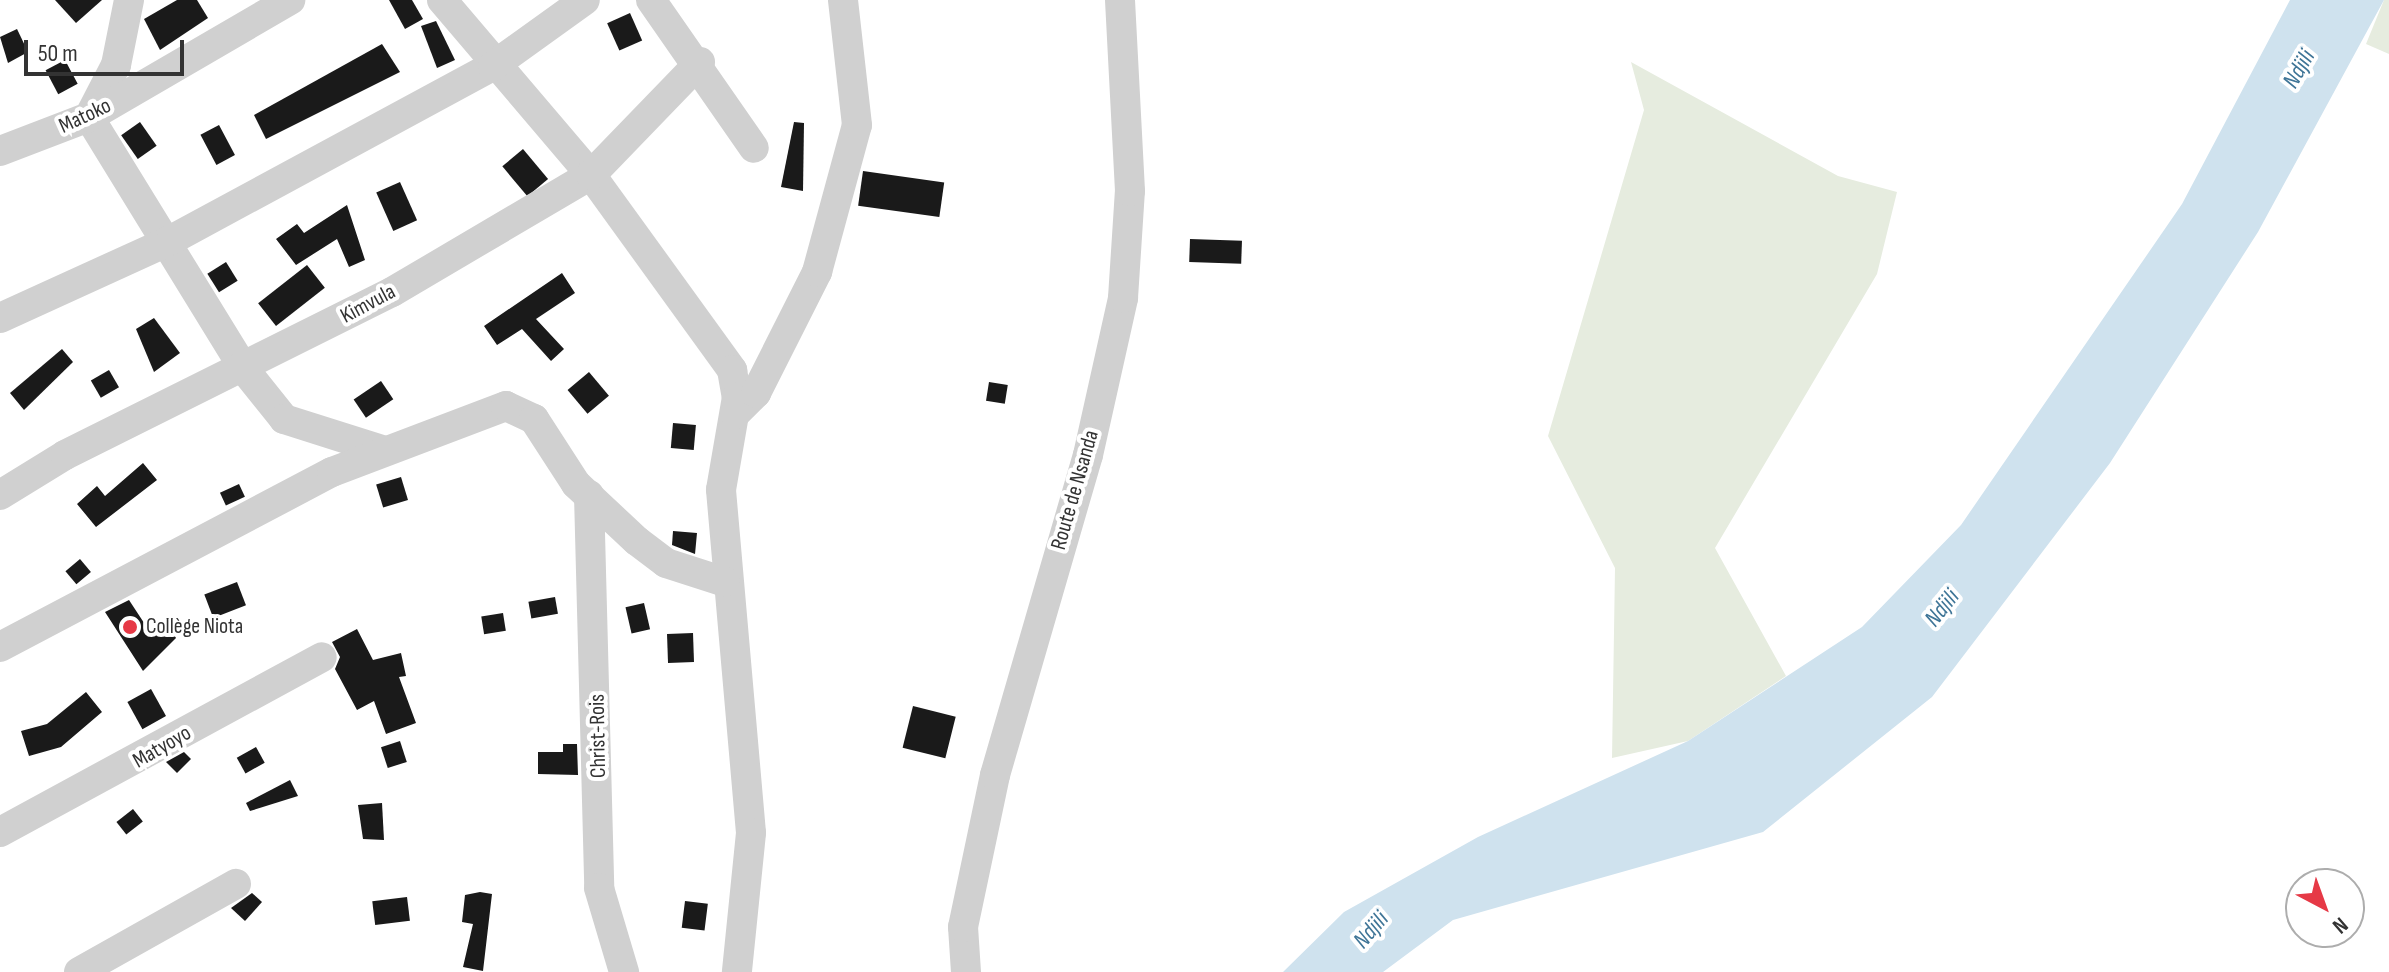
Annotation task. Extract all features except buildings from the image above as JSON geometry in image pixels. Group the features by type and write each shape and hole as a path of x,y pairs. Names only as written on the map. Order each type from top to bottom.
{"street":[{"path":"129,0 116,65 89,117 171,240 244,369 292,424 382,450"},
{"name":"Matoko","path":"0,151 89,117 290,0"},
{"path":"442,0 493,66 591,175 732,370 735,414 721,490 725,582 749,752 749,909 737,972"},
{"path":"0,318 171,240 493,66 585,0"},
{"path":"651,0 700,62 754,148"},
{"path":"735,414 756,393 817,272 857,125 843,0"},
{"name":"Route de Nsanda","path":"966,972 963,927 991,789 1088,455 1123,298 1130,191 1120,0"},
{"name":"Kimvula","path":"0,495 244,369 591,175 700,62"},
{"path":"0,647 382,450 506,406 534,419 589,495 666,563 725,582"},
{"name":"Christ-Rois","path":"589,495 599,888 624,972"},
{"name":"Matyoyo","path":"0,832 322,657"},
{"path":"79,972 236,884"}],"shaded area":[{"path":"2384,0 2389,0 2389,54 2366,44"},
{"path":"1631,62 1838,176 1897,192 1877,274 1715,548 1786,676 1688,741 1612,758 1615,568 1548,436 1644,110"}],"water":[{"name":"Ndjili","path":"2290,0 2384,0 2258,232 2110,463 1932,697 1763,832 1453,920 1383,972 1283,972 1344,912 1478,837 1688,741 1862,627 1961,525 2182,204"}],"place":[{"name":"Collège Niota","path":"130,627"}]}
